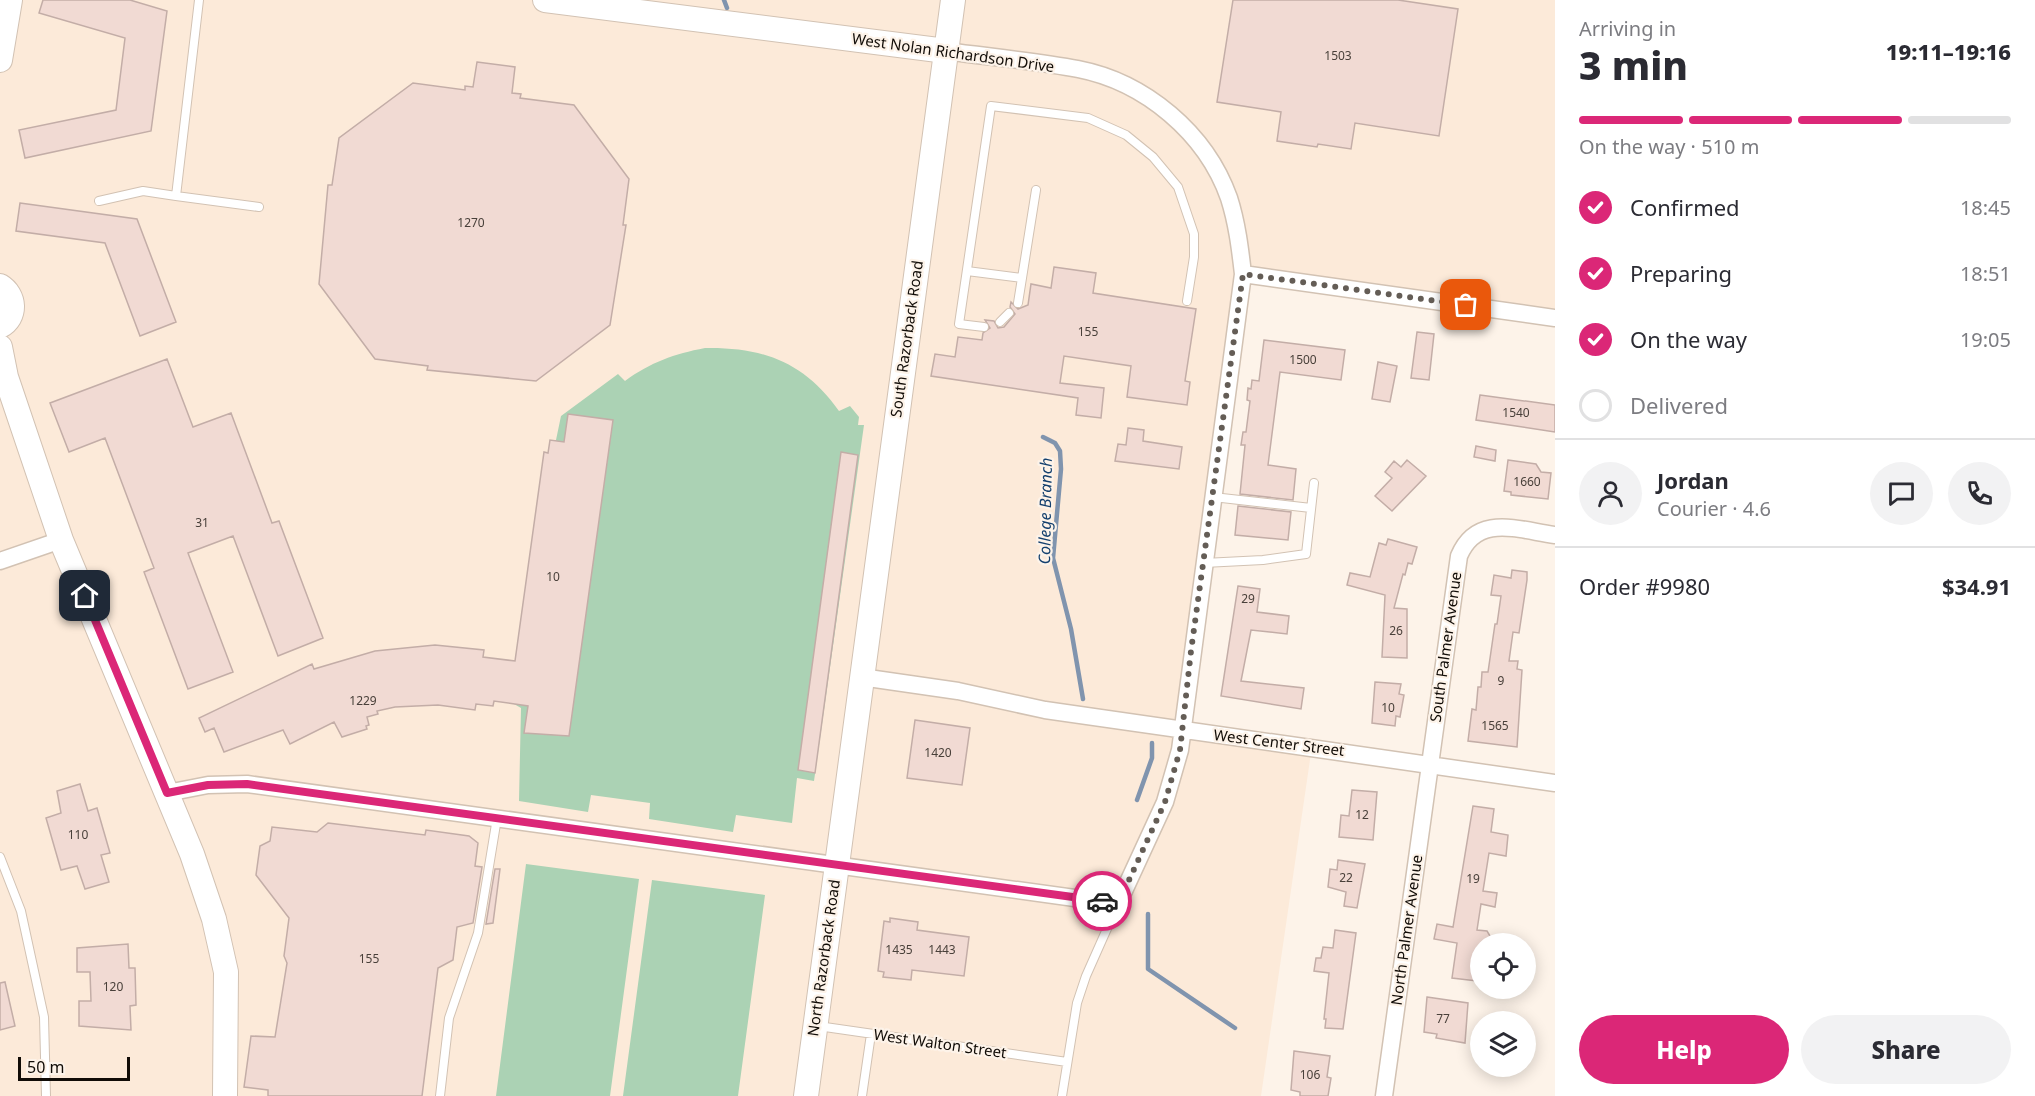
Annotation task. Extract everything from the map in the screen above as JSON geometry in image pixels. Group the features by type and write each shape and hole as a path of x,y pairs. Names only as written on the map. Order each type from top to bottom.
{"street":[{"path":"0,60 10,0"},
{"name":"West Nolan Richardson Drive","path":"545,0 1080,70 1123,84 1158,105 1186,128 1212,162 1228,196 1239,234 1243,274 1180,750 1165,802 1118,904"},
{"name":"South Razorback Road","path":"861,677 952,0"},
{"path":"1243,274 1555,318"},
{"path":"0,286 9,293 12,309 10,317 0,326"},
{"path":"0,347 6,377 61,540 167,793 210,908 226,972 225,1096"},
{"name":"South Palmer Avenue","path":"1429,764 1459,556 1465,543 1473,534 1498,527 1555,536"},
{"path":"0,561 61,540"},
{"name":"West Center Street","path":"861,677 958,691 1045,710 1555,783"},
{"name":"North Razorback Road","path":"806,1096 861,677"},
{"name":"North Palmer Avenue","path":"1384,1096 1429,764"},
{"path":"167,793 218,784 247,784 1118,904"}],"lane":[{"path":"176,196 199,0"},
{"path":"984,327 959,324 991,106 1088,118 1126,135 1153,157 1178,187 1194,234 1194,256 1187,301"},
{"path":"1018,303 1036,190"},
{"path":"99,201 142,191 258,207"},
{"path":"967,271 1022,278"},
{"path":"1000,322 1009,313"},
{"path":"1203,563 1263,560 1306,554 1314,483"},
{"path":"1212,496 1311,508"},
{"path":"440,1096 449,1018 478,933 496,818"},
{"path":"0,857 21,911 44,1017 46,1096"},
{"path":"1062,1096 1077,1003 1086,976 1118,904"},
{"name":"West Walton Street","path":"814,1026 1067,1062"},
{"path":"862,1096 871,1034"}],"shaded area":[{"path":"10,0 1555,0 1555,318 1244,274 1182,730 1312,746 1261,1096 0,1096 0,60"}],"green space":[{"path":"705,348 745,351 781,361 797,369 811,380 839,411 850,406 859,417 858,425 864,425 814,781 797,778 792,823 736,815 733,832 649,819 650,803 591,795 588,812 519,801 521,708 514,704 511,689 544,452 548,453 550,440 556,440 561,416 618,374 625,381 663,360"},
{"path":"526,864 639,879 610,1096 496,1096"},
{"path":"652,880 765,895 738,1096 623,1096"}],"building":[{"path":"43,0 130,0 167,11 151,131 25,158 19,130 116,110 125,38 39,13"},
{"path":"1233,0 1398,0 1458,9 1439,136 1355,123 1351,149 1277,141 1281,112 1217,102"},
{"path":"477,62 515,67 512,93 521,94 520,98 574,105 629,179 623,225 626,225 610,325 536,381 427,370 428,366 375,359 319,284 328,185 332,185 339,138 413,83 465,90 465,86 473,87"},
{"path":"20,203 137,219 176,322 140,336 105,243 16,231"},
{"path":"1054,267 1096,273 1093,293 1196,309 1185,381 1190,382 1187,405 1127,397 1131,366 1064,356 1060,383 1104,388 1101,418 1076,415 1078,398 931,376 935,354 955,357 958,337 982,340 983,333 990,328 985,320 994,321 998,328 1004,327 1015,314 1010,307 1011,302 1018,309 1028,305 1031,284 1051,288"},
{"path":"1417,332 1434,334 1429,380 1411,378"},
{"path":"1264,340 1345,350 1341,380 1280,372 1268,465 1296,469 1293,500 1240,494 1245,445 1241,445 1243,432 1246,432 1250,401 1247,400 1248,388 1251,389 1252,380 1259,381"},
{"path":"167,359 193,427 231,413 272,523 279,521 323,638 278,656 233,536 188,553 233,672 188,689 144,572 154,568 105,438 69,452 50,403"},
{"path":"1378,362 1397,366 1390,402 1372,399"},
{"path":"1480,395 1555,405 1555,432 1476,420"},
{"path":"568,414 613,420 569,736 524,733 528,706 494,701 493,706 476,704 475,710 438,705 395,707 377,711 378,714 367,717 369,725 366,726 367,729 342,737 334,722 290,744 283,730 224,752 214,728 205,732 199,718 312,664 314,669 375,651 435,645 484,650 483,657 515,661 544,452 548,453 550,440 564,442"},
{"path":"1128,428 1144,430 1143,441 1182,447 1179,469 1115,461 1118,444 1126,445"},
{"path":"1476,446 1496,450 1495,461 1474,457"},
{"path":"841,452 858,455 815,773 798,770"},
{"path":"1407,460 1426,476 1392,511 1375,496 1392,478 1385,472 1394,461 1401,467"},
{"path":"1508,460 1536,464 1541,472 1551,473 1548,499 1511,495 1511,492 1504,491"},
{"path":"1238,506 1291,512 1288,540 1235,535"},
{"path":"1388,539 1417,547 1412,564 1408,563 1405,575 1403,574 1394,608 1407,609 1407,658 1382,657 1385,595 1347,585 1350,573 1370,577 1379,543 1386,545"},
{"path":"1512,570 1527,572 1519,633 1513,632 1509,661 1518,661 1517,669 1522,670 1517,747 1468,741 1472,709 1476,710 1482,672 1488,672 1495,624 1497,624 1501,596 1491,595 1494,575 1511,578"},
{"path":"1238,586 1260,589 1257,612 1289,616 1287,634 1251,630 1241,681 1304,688 1301,709 1221,696"},
{"path":"1375,682 1401,684 1399,694 1404,695 1400,717 1396,716 1395,726 1372,723"},
{"path":"915,720 970,728 962,785 907,778"},
{"path":"80,784 88,811 97,808 110,853 101,855 109,882 85,889 77,866 61,870 46,818 61,813 57,791"},
{"path":"1352,790 1377,792 1373,840 1339,837 1341,815 1349,816"},
{"path":"1473,806 1494,809 1491,832 1508,835 1506,856 1489,853 1483,891 1497,893 1495,907 1481,904 1477,930 1488,933 1470,933 1470,980 1452,978 1457,943 1434,939 1437,924 1453,927"},
{"path":"328,823 425,835 426,830 469,836 478,843 475,866 482,867 473,923 457,927 453,960 438,968 422,1096 268,1096 268,1090 244,1087 251,1036 275,1037 287,963 284,956 289,918 256,875 260,846 270,841 272,827 317,832"},
{"path":"1338,860 1365,864 1357,908 1344,906 1346,892 1328,887 1330,869 1337,870"},
{"path":"495,869 500,869 493,923 486,924"},
{"path":"890,918 918,922 917,930 969,937 964,976 912,970 911,980 883,977 884,972 878,971 884,921 890,922"},
{"path":"1335,930 1356,933 1343,1029 1325,1028 1329,973 1314,971 1316,958 1321,958 1323,947 1333,948"},
{"path":"128,944 129,968 135,968 136,1005 130,1006 131,1030 79,1026 79,1001 91,1001 90,972 77,972 77,948"},
{"path":"5,982 15,1026 0,1030 0,983"},
{"path":"1427,997 1468,1003 1465,1043 1436,1038 1437,1034 1424,1032"},
{"path":"1294,1051 1330,1056 1327,1077 1331,1078 1328,1096 1300,1096 1300,1092 1291,1090"}],"waterway":[{"name":"College Branch","path":"724,0 727,8"},
{"name":"College Branch","path":"1043,437 1055,443 1060,451 1061,469 1053,558 1071,629 1083,699"},
{"name":"College Branch","path":"1137,800 1152,758 1152,743"},
{"name":"College Branch","path":"1148,914 1148,969 1235,1028"}],"way so far":[{"path":"1102,901 1118,904 1165,802 1180,750 1210,507 1243,274 1466,305"}],"route":[{"path":"85,596 167,793 208,785 247,784 1102,901"}]}
